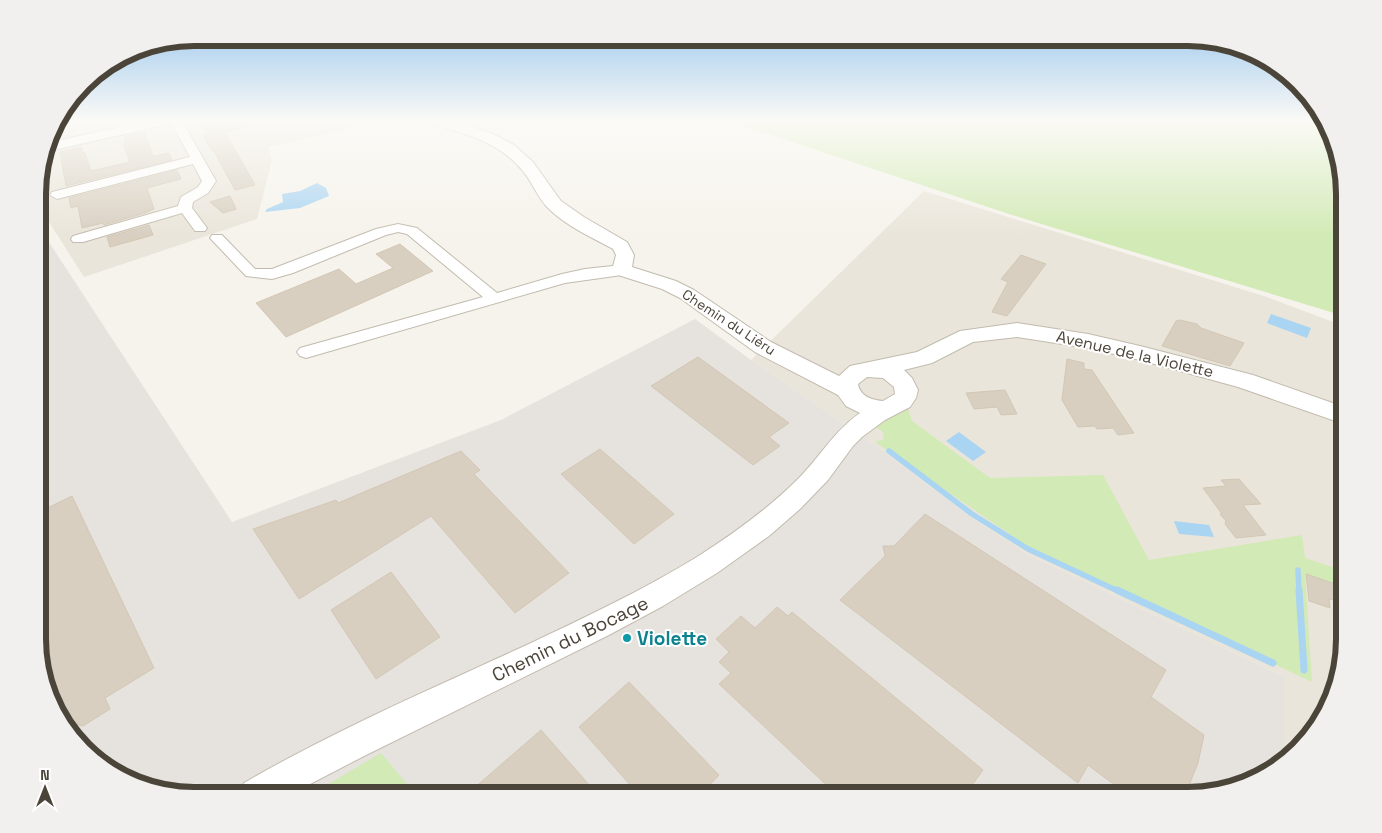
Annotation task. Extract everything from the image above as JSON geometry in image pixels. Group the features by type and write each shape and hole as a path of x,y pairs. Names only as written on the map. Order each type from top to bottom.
{"street":[{"path":"57,195 197,160 209,181 203,190 186,200 185,208 200,228"},
{"path":"306,352 562,279 585,274 622,270 625,255 620,246 556,207 543,193 528,166 522,160"},
{"path":"78,239 185,208"},
{"path":"217,238 251,273 272,274 288,270 380,232 398,228 412,230 494,298"},
{"name":"Chemin du Liéru","path":"622,270 669,285 687,294 763,347 850,386"},
{"name":"Avenue de la Violette","path":"880,369 924,358 961,338 978,333 1017,330 1042,333 1140,353 1245,381 1335,413"},
{"name":"Avenue de la Violette","path":"906,387 924,358"},
{"path":"849,434 850,386 862,369 880,369 897,377 906,387 905,398 901,403 885,410 864,406 850,386"},
{"name":"Chemin du Bocage","path":"272,787 309,765 617,617 694,575 726,554 786,506 808,486 849,434 885,410"}],"shaded area":[{"path":"50,160 272,160 257,219 84,277 46,217 46,194"},
{"path":"924,191 1267,297 1335,323 1335,648 1333,668 1328,686 1316,713 1305,729 1284,750 1284,677 1027,554 971,517 875,445 751,360"},
{"path":"46,238 232,522 501,420 695,319 875,445 971,517 1027,554 1284,677 1284,750 1262,767 1235,779 1217,784 1197,786 194,787 156,782 120,767 90,743 71,721 51,677 46,639"}],"green space":[{"path":"846,160 1332,160 1335,185 1335,313 1009,214"},
{"path":"908,409 912,421 990,478 1103,475 1149,560 1302,535 1305,558 1335,568 1335,583 1305,574 1312,682 1027,546 875,442 884,439 883,432 873,425 884,417 902,413"},
{"path":"381,753 409,787 324,787"}],"water":[{"path":"317,183 326,188 329,196 300,208 265,212 267,209 283,202 282,194 300,191"},
{"path":"1271,314 1311,328 1307,338 1267,323"},
{"path":"959,432 986,452 973,461 946,441"},
{"path":"1174,521 1209,525 1214,537 1179,534"}],"building":[{"path":"61,160 87,160 91,171 130,162 129,160 172,160 66,186"},
{"path":"219,160 241,160 255,185 235,190"},
{"path":"177,170 181,179 147,188 154,209 145,213 104,225 103,223 82,228 78,206 71,208 69,198"},
{"path":"230,196 236,209 223,213 210,202"},
{"path":"149,225 153,235 110,247 107,237"},
{"path":"400,244 433,271 286,337 256,303 339,269 356,284 393,268 376,254"},
{"path":"1021,255 1046,264 1007,316 992,312 1008,282 1001,279"},
{"path":"1180,320 1197,324 1201,328 1244,343 1230,366 1162,346 1176,321"},
{"path":"698,357 789,423 769,437 780,446 753,465 651,386"},
{"path":"1067,359 1084,363 1084,369 1092,370 1134,433 1118,435 1113,428 1078,427 1062,400"},
{"path":"1005,390 1017,414 1001,415 997,407 974,409 966,393"},
{"path":"600,449 674,514 634,544 561,474"},
{"path":"461,451 480,470 474,474 569,573 515,613 431,516 299,599 253,529 336,500 338,503"},
{"path":"1239,479 1261,504 1243,505 1266,535 1236,538 1225,524 1226,521 1220,514 1222,514 1203,488 1226,486 1221,480"},
{"path":"72,496 154,668 105,698 110,709 83,726 73,724 71,721 51,677 46,639 46,509"},
{"path":"925,514 1166,670 1151,697 1204,735 1198,763 1189,786 1116,786 1088,765 1078,783 840,600 885,556 883,546 894,546"},
{"path":"391,572 440,637 376,679 331,610"},
{"path":"1306,574 1335,584 1335,600 1329,599 1330,608 1309,601"},
{"path":"777,607 788,616 792,612 983,770 971,786 828,786 719,684 731,673 719,662 729,652 716,639 741,616 755,628"},
{"path":"629,682 719,775 708,786 632,787 579,727"},
{"path":"541,730 591,787 476,787"}],"waterway":[{"path":"889,451 972,514 1028,549 1120,592"},
{"path":"1298,570 1299,592"},
{"path":"1117,590 1273,663"},
{"path":"1299,590 1304,670"}],"place":[{"name":"Violette","path":"627,638"}]}
